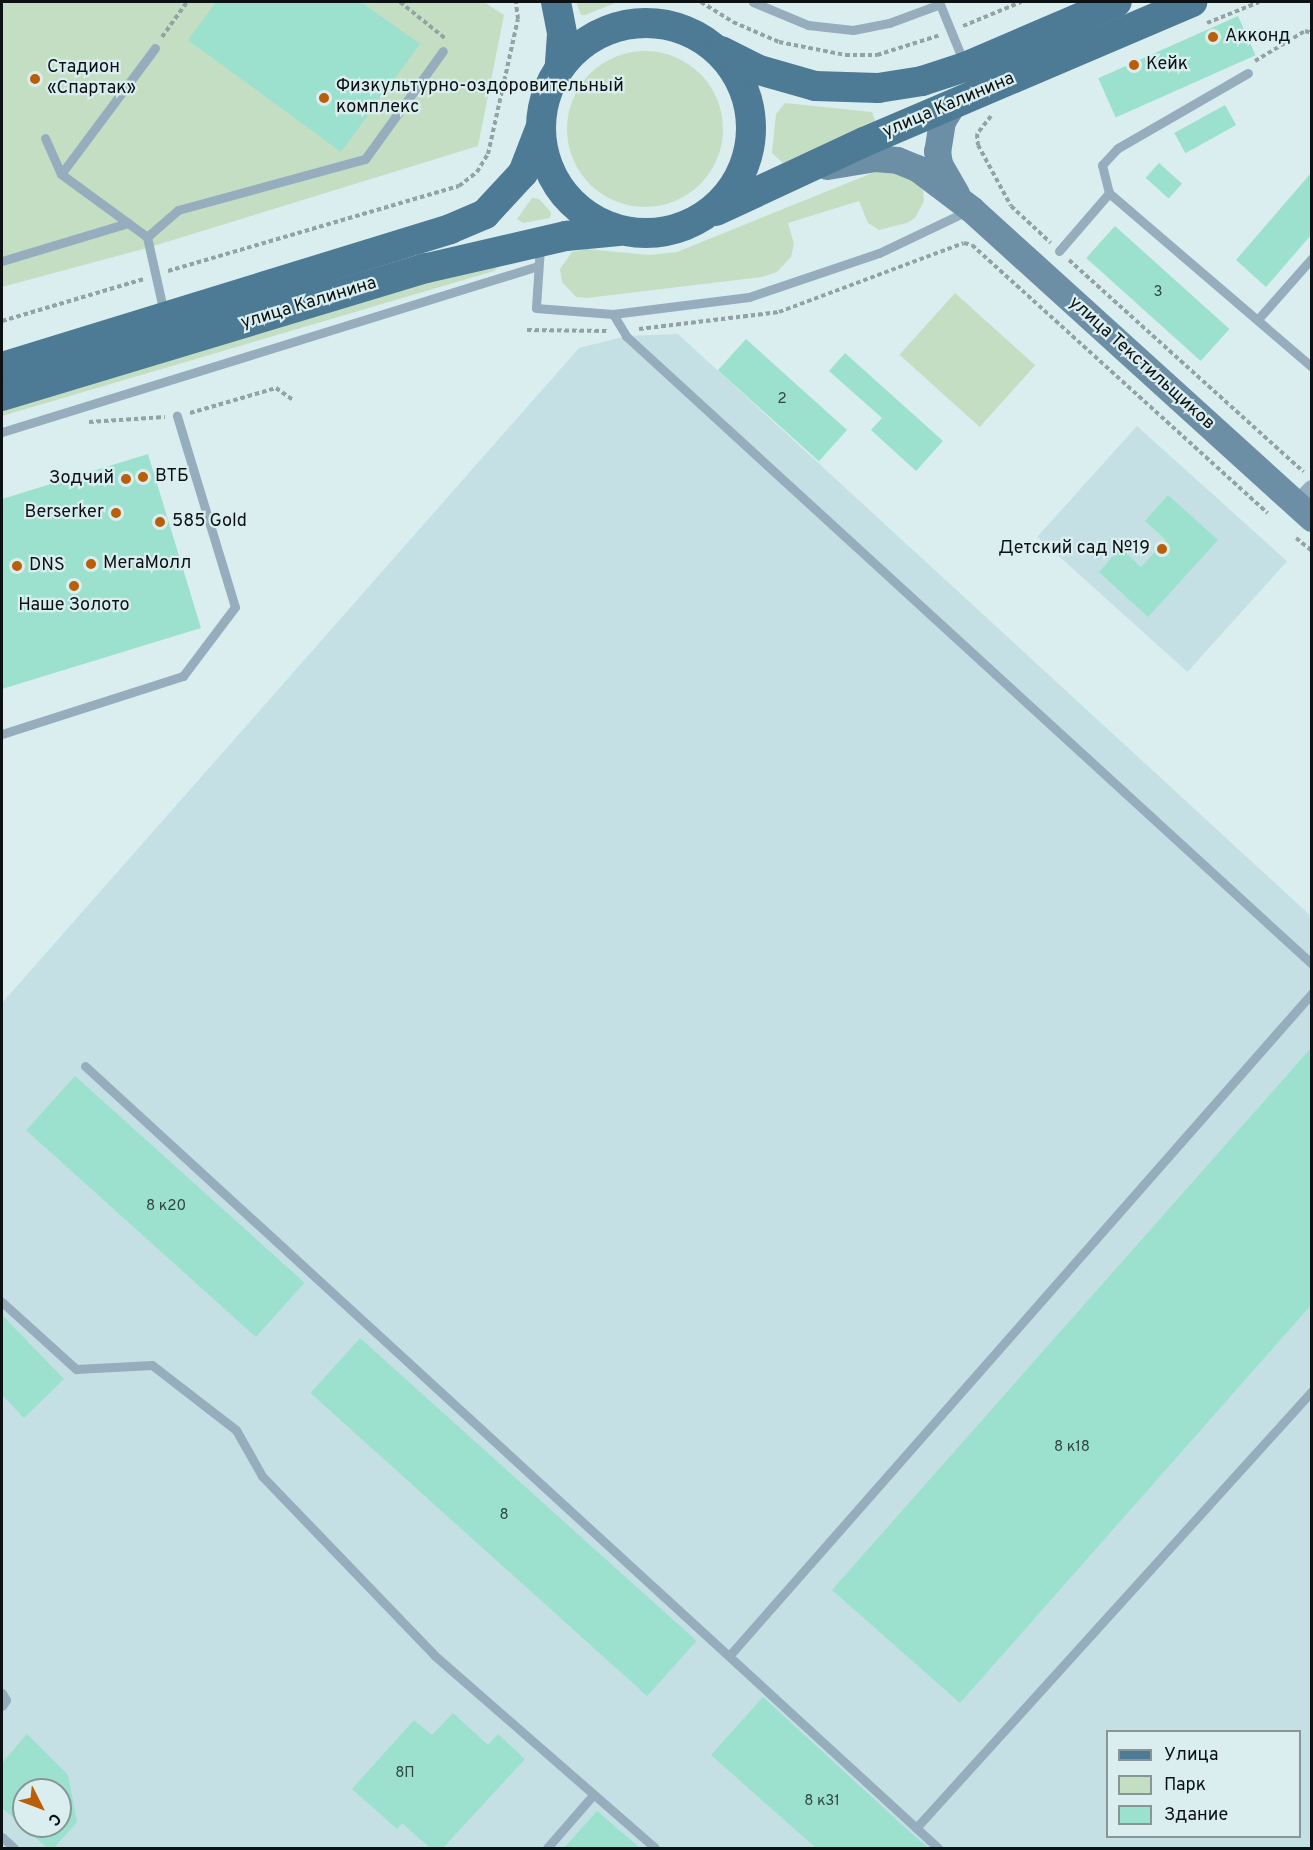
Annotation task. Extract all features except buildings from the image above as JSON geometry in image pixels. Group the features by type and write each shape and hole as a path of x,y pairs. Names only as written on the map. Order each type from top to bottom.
{"main road":[{"path":"556,2 562,34 560,66 547,92 541,123 544,153 567,198 602,225 622,231 663,233 708,214 730,192 743,170 751,122 735,72 718,50 645,2"},
{"name":"улица Калинина","path":"718,50 787,79 844,88 922,81 965,67 1117,2"},
{"name":"улица Калинина","path":"708,214 1191,2"},
{"path":"560,66 603,32 654,21 679,25"},
{"name":"улица Калинина","path":"2,367 450,229 485,214 523,173 535,150 541,123"},
{"name":"улица Калинина","path":"2,396 427,268 539,254 622,231"}],"street":[{"name":"улица Текстильщиков","path":"952,105 938,136 939,165 971,209"},
{"name":"улица Текстильщиков","path":"798,173 854,159 897,160 916,168 971,209 1300,508"}],"lane":[{"path":"753,2 808,25 853,30 889,23 939,3 965,67"},
{"path":"61,174 155,48"},
{"path":"147,237 178,210 365,159 443,51"},
{"path":"1248,73 1118,148 1102,165 1109,193 1259,318 1311,367"},
{"path":"45,138 61,174 147,237 165,317"},
{"path":"1059,251 1109,193"},
{"path":"2,432 539,254 537,308 613,314 759,294 879,254 971,209"},
{"path":"2,261 128,223"},
{"path":"1259,318 1311,258"},
{"path":"613,314 623,331 1311,964"},
{"path":"2,734 183,676 235,607 177,416"},
{"path":"729,1656 1311,993"},
{"path":"85,1066 938,1848"},
{"path":"2,1302 76,1369 152,1365 236,1430 262,1476 434,1655 655,1848"},
{"path":"916,1828 1311,1391"},
{"path":"2,1694 6,1700 2,1706"},
{"path":"547,1848 593,1795"},
{"path":"2,1837 14,1848"}],"path":[{"path":"155,48 187,2"},
{"path":"400,2 441,32 446,40 443,51"},
{"path":"164,273 459,186 477,172 488,154 518,19 516,2"},
{"path":"961,27 1021,2"},
{"path":"1248,73 1252,63 1311,28"},
{"path":"1305,32 1311,33"},
{"path":"990,116 977,134 978,145 1011,206 1059,251 1300,508 1311,551"},
{"path":"856,284 964,243 972,245 1300,508"},
{"path":"2,321 144,279"},
{"path":"527,330 623,331"},
{"path":"86,422 177,416 276,388 293,400"}],"shaded area":[{"path":"678,334 1311,916 1311,1848 2,1848 2,1003 579,348 626,336"},
{"name":"Детский сад №19","path":"1137,426 1287,561 1187,672 1037,537"}],"green space":[{"path":"2,2 484,2 504,15 478,146 147,248 2,287"},
{"path":"576,2 618,2 581,15"},
{"path":"645,51 675,57 700,74 717,99 723,129 717,159 700,184 675,201 645,207 615,201 590,184 573,159 567,129 573,99 590,74 615,57"},
{"path":"785,103 872,112 875,121 783,163 772,153 776,114"},
{"path":"887,167 900,168 923,190 924,201 915,218 907,223 879,230 868,223 859,201 788,223 794,244 791,257 777,272 762,277 587,298 576,297 562,282 560,269 572,252 586,249 649,255 677,252"},
{"path":"532,198 539,199 551,212 550,218 523,223 517,219"},
{"path":"491,260 499,266 494,271 2,416 2,404"},
{"path":"955,293 1035,365 980,427 899,355"}],"place":[{"name":"Акконд","path":"1213,37"},
{"name":"Кейк","path":"1134,65"},
{"name":"Стадион «Спартак»","path":"35,79"},
{"name":"Физкультурно-оздоровительный комплекс","path":"324,98"},
{"name":"ВТБ","path":"143,477"},
{"name":"Зодчий","path":"126,479"},
{"name":"Berserker","path":"116,513"},
{"name":"585 Gold","path":"160,522"},
{"name":"Детский сад №19","path":"1162,549"},
{"name":"МегаМолл","path":"91,564"},
{"name":"DNS","path":"17,566"},
{"name":"Наше Золото","path":"74,586"}]}
